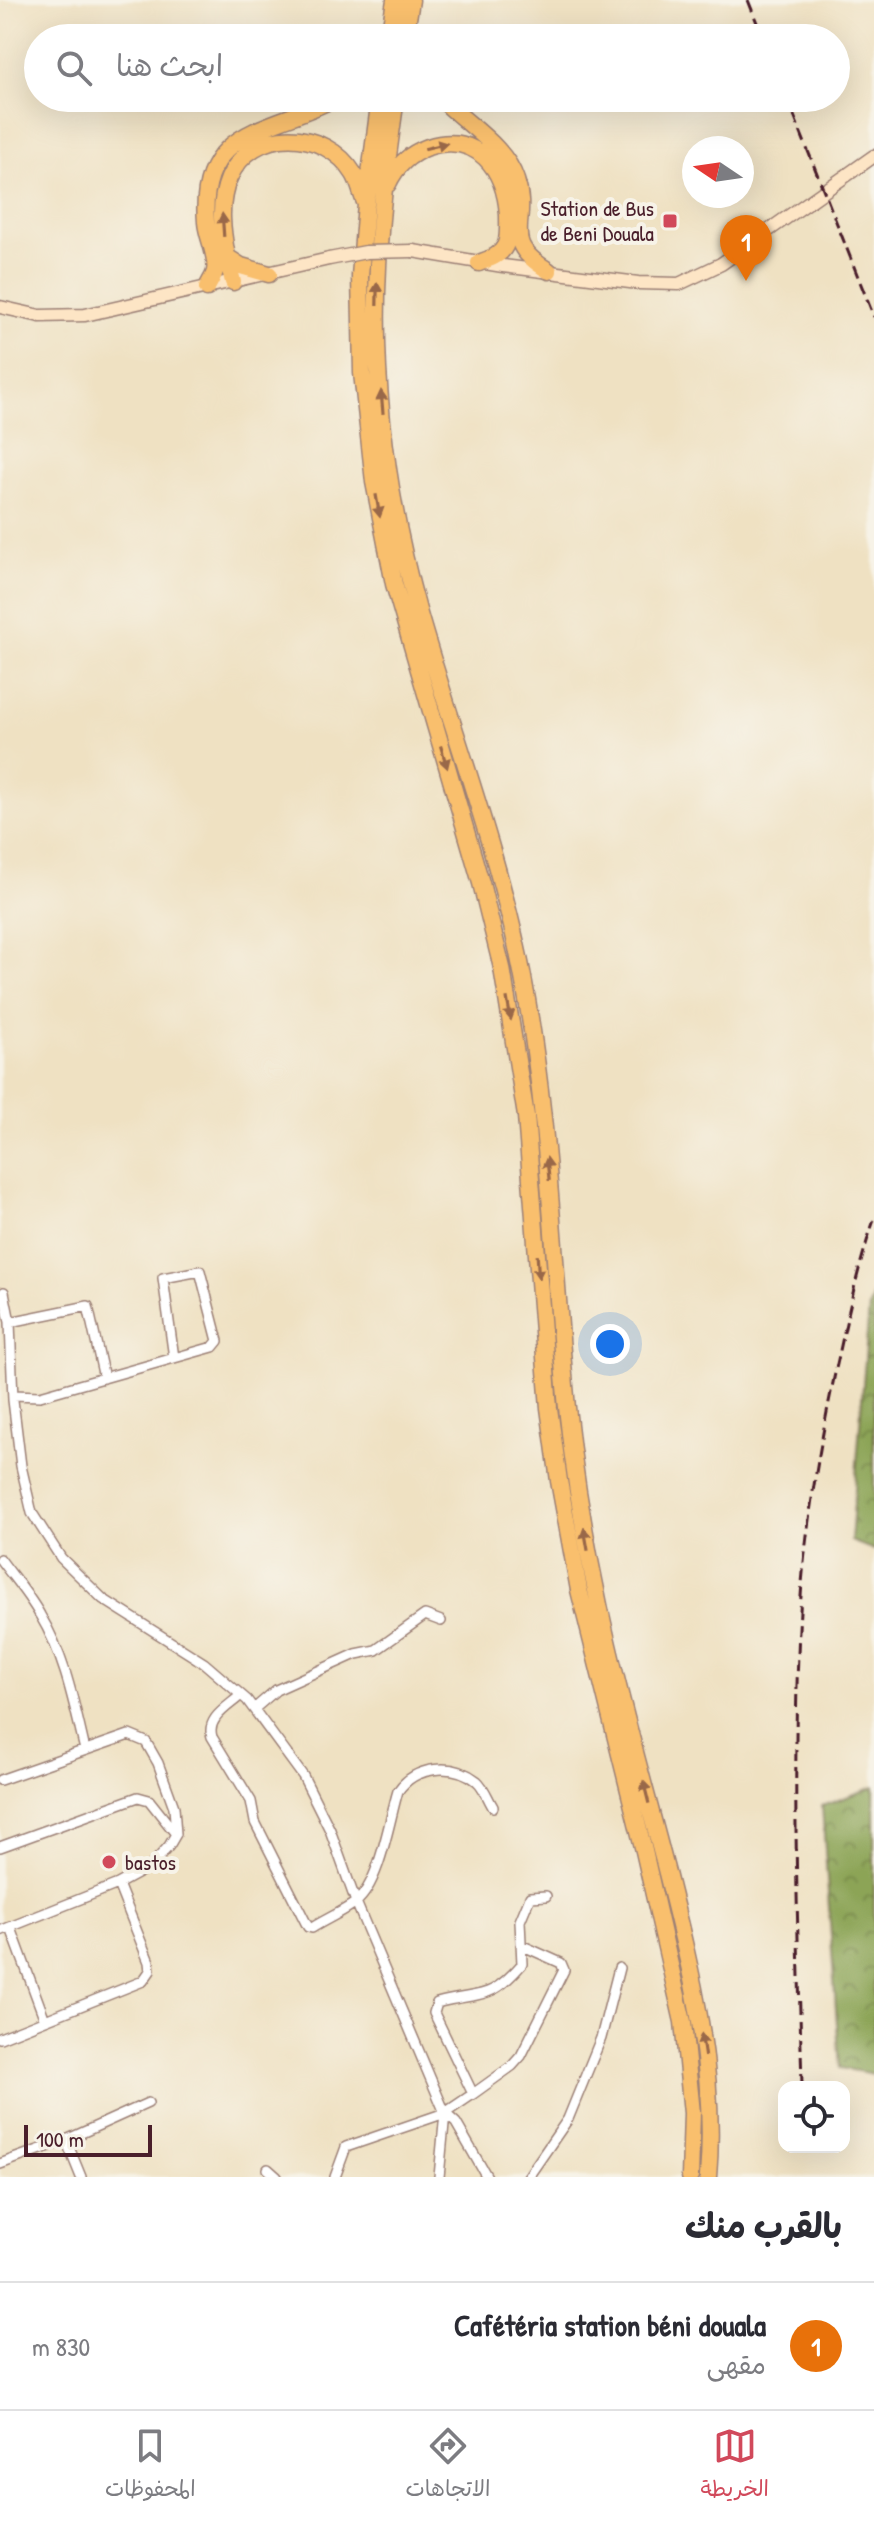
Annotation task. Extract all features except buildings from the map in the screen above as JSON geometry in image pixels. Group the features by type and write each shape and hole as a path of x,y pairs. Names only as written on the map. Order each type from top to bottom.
{"highway":[{"path":"391,24 405,3"},
{"path":"405,3 405,24"},
{"path":"405,3 411,24"},
{"path":"220,276 207,231 206,200 215,167 223,155 249,132 300,112"},
{"path":"378,112 360,276 362,373 374,482 394,584 481,883 502,968 526,1116 549,1408 559,1481 579,1590 683,2022 692,2113 690,2177"},
{"path":"394,112 378,269 379,372 384,431 415,599 499,879 522,972 552,1201 572,1453 599,1607 690,1965 709,2087 708,2177"},
{"path":"456,112 512,168 519,192 509,267"},
{"path":"220,276 222,202 228,179 253,149 288,137 325,146 355,175 366,204"},
{"path":"383,197 392,176 420,150 444,143 466,145 486,158 503,185 512,242 549,271"},
{"path":"479,263 495,256 512,242"},
{"path":"220,276 241,266 269,274"}],"main road":[{"path":"0,307 40,316 85,315 220,276 269,274 366,252 413,251 479,263 666,285 688,281 721,264 874,156"}],"street":[{"path":"13,1395 40,1396 213,1347 218,1341 200,1271 163,1278 174,1358"},
{"path":"4,1292 10,1322 13,1395 21,1466 32,1513 61,1558 103,1599 204,1663 241,1695 303,1776 330,1830 356,1902 445,2113 456,2123 487,2177"},
{"path":"10,1322 88,1306 104,1378"},
{"path":"0,1559 40,1614 52,1638 67,1678 85,1750"},
{"path":"254,1709 276,1690 356,1654 376,1650 425,1615 441,1621"},
{"path":"241,1695 213,1719 209,1729 251,1801 255,1822 308,1927 312,1928 356,1902 365,1891 403,1782 419,1772 446,1769 480,1782 493,1807"},
{"path":"0,1780 129,1735 146,1742 158,1763 174,1807 176,1834 151,1866 118,1884 0,1931"},
{"path":"0,1847 138,1797 153,1804 176,1834"},
{"path":"0,2038 143,1981 150,1971 149,1962 118,1884"},
{"path":"473,2094 434,2013 437,2003 493,1992 522,1964 520,1921 530,1897 546,1896"},
{"path":"11,1928 45,2020"},
{"path":"335,2177 346,2147 445,2113 512,2066 521,2056 564,1970 561,1963 521,1945"},
{"path":"528,2177 568,2119 601,2038 619,1968"},
{"path":"0,2164 66,2140 148,2103"},
{"path":"439,2177 445,2113"},
{"path":"66,2140 81,2177"},
{"path":"268,2169 277,2177"}],"green space":[{"path":"874,1291 874,1550 851,1541 869,1307"},
{"path":"874,1787 874,2074 840,2068 822,1806"}],"railway":[{"path":"748,0 757,24"},
{"path":"793,112 874,317"},
{"path":"802,2081 796,1801 801,1595 808,1526 825,1423 855,1286 874,1220"}],"place":[{"name":"Station de Bus de Beni Douala","path":"670,221"},
{"name":"Cafétéria station béni douala","path":"746,281"},
{"name":"bastos","path":"109,1862"}]}
